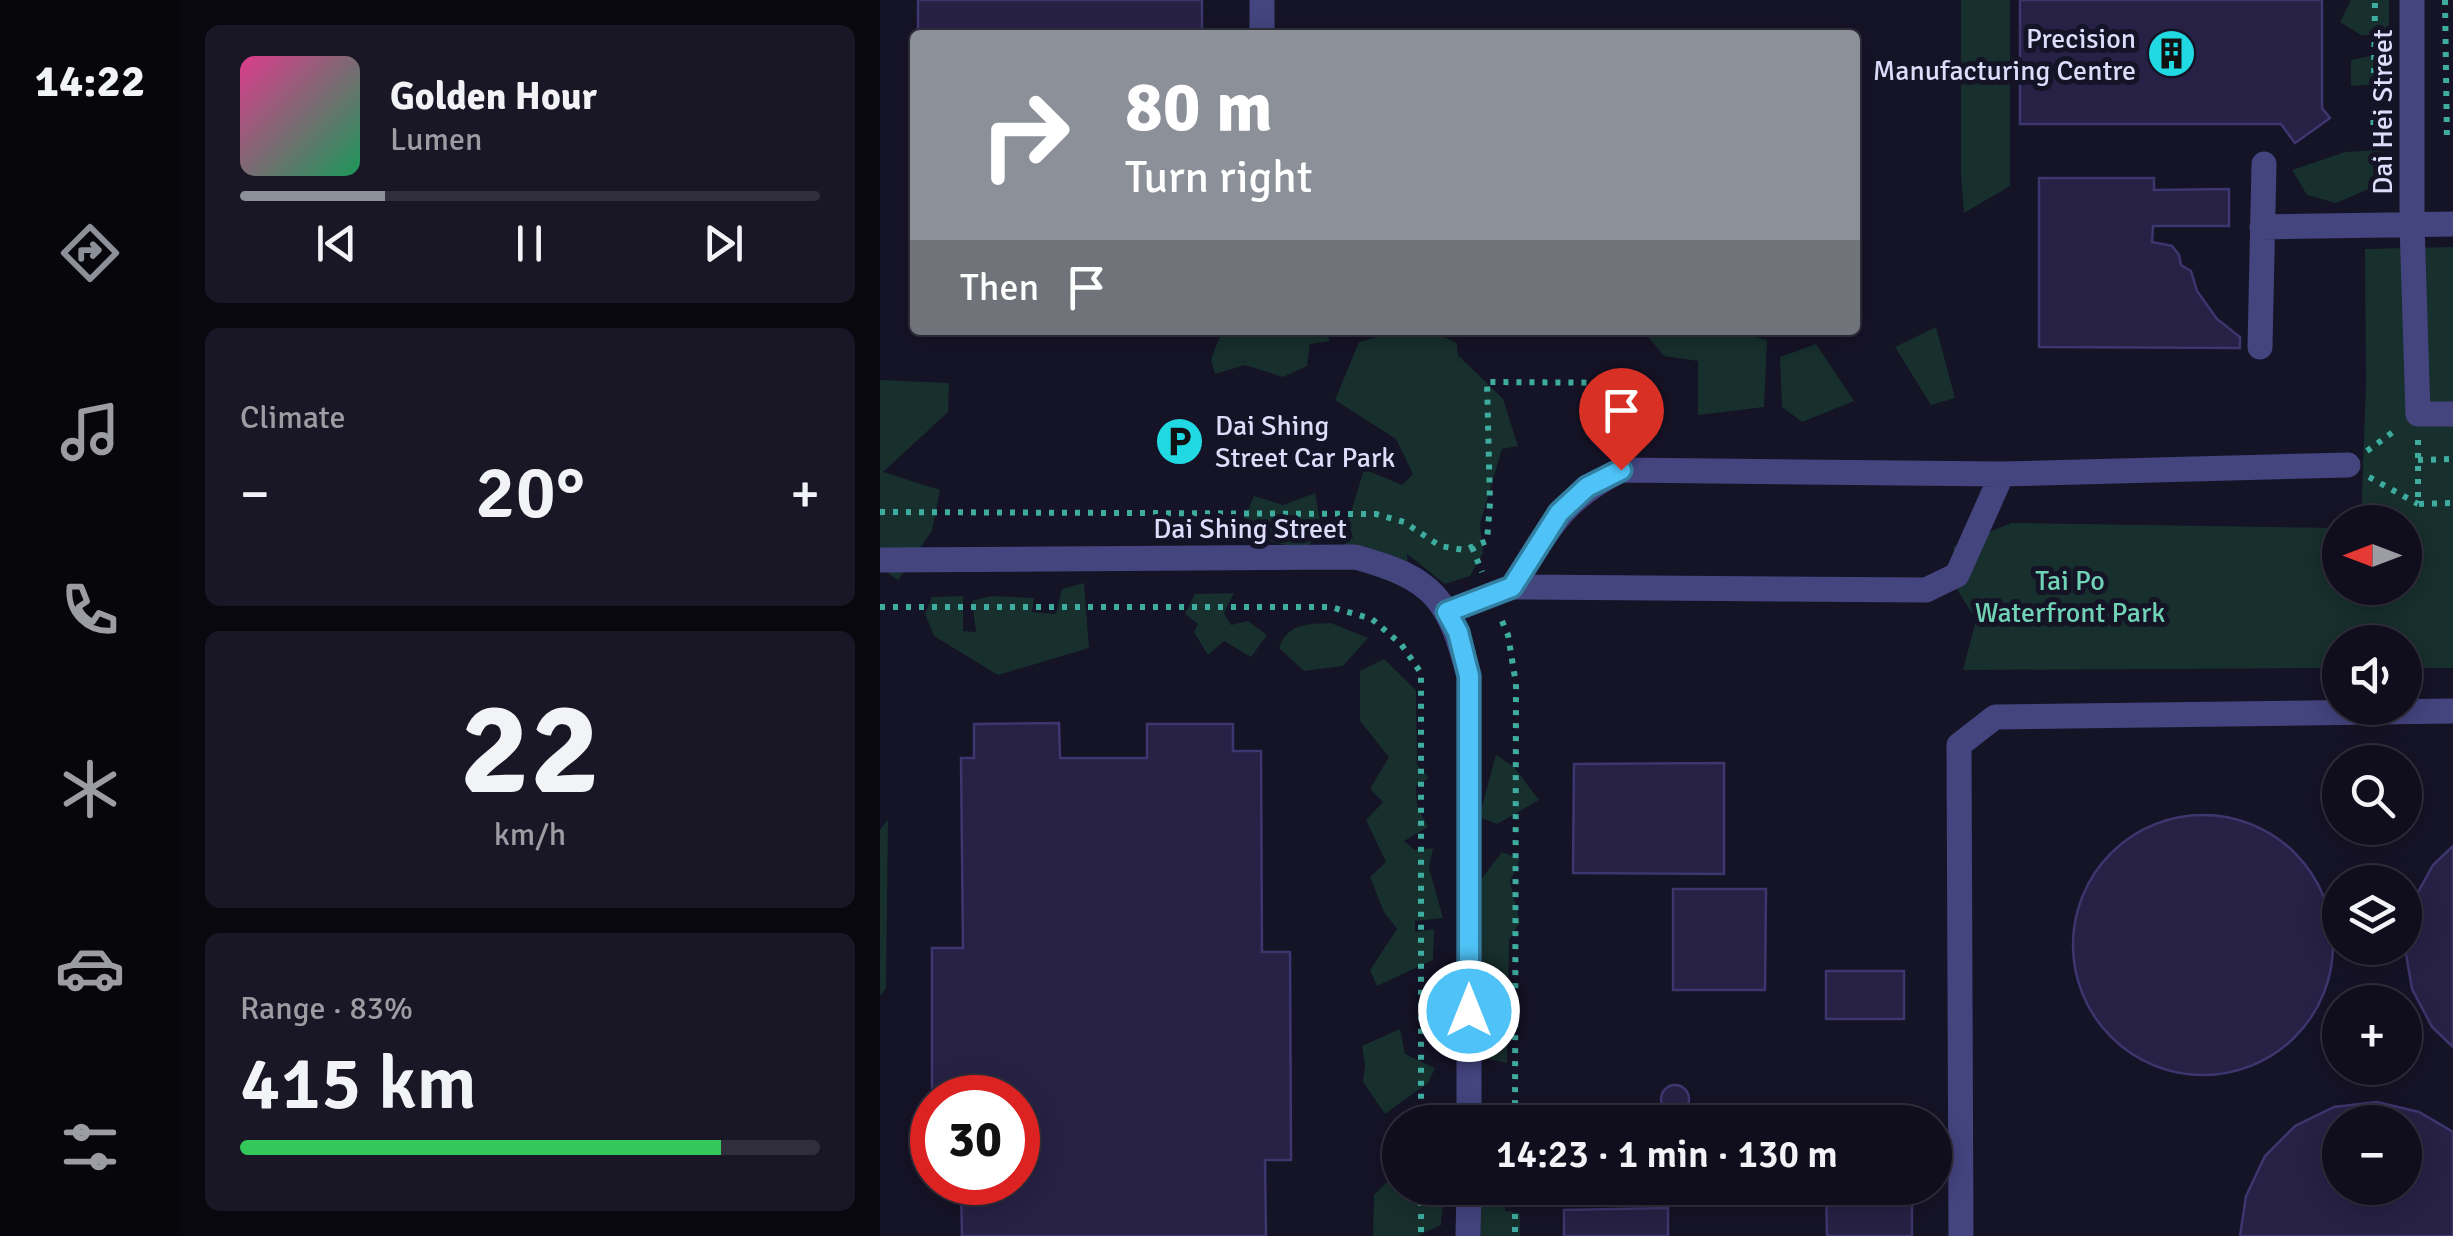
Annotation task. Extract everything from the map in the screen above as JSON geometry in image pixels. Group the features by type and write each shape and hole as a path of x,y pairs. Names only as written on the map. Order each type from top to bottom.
{"street":[{"path":"1262,0 1262,30"},
{"name":"Dai Hei Street","path":"2412,0 2412,223"},
{"path":"2260,348 2264,164"},
{"path":"2412,223 2418,414 2453,414"},
{"name":"Dai Hei Street","path":"2262,227 2453,224"},
{"path":"1502,592 1559,513 1587,487 1621,470 2002,474 2348,465"},
{"path":"1447,612 1502,592 1926,590 1957,575 2002,474"},
{"name":"Dai Shing Street","path":"880,560 1355,557 1410,576 1432,590 1458,632 1469,676 1468,1105"},
{"path":"1960,1236 1960,745 1995,718 2453,711"},
{"path":"1468,1205 1468,1236"}],"path":[{"path":"2373,164 2375,0"},
{"path":"2445,0 2447,143"},
{"path":"880,512 1376,514 1404,522 1440,546 1464,550 1487,541 1487,382 1643,383"},
{"path":"2418,414 2418,504"},
{"path":"2418,414 2348,465 2418,504 2453,504"},
{"path":"2418,460 2453,459"},
{"path":"1472,547 1502,592 1516,684 1515,1105"},
{"path":"880,607 1331,607 1372,619 1401,644 1421,673 1421,1105"},
{"path":"1421,1205 1421,1236"},
{"path":"1515,1205 1515,1236"}],"green space":[{"path":"1961,0 2010,0 2010,186 1964,213 1961,175"},
{"path":"2351,0 2389,0 2389,35 2361,35 2340,22"},
{"path":"2385,53 2393,62 2381,84 2351,86 2351,60"},
{"path":"2381,150 2385,182 2336,203 2307,195 2292,170 2345,152"},
{"name":"Tai Po Waterfront Park","path":"2453,247 2453,668 2422,668 2422,625 2322,625 2322,668 1963,670 1976,620 1958,591 1953,547 2011,523 2322,528 2322,605 2422,605 2422,505 2362,505 2365,249"},
{"path":"1936,327 1955,398 1931,405 1895,347"},
{"path":"1220,335 1327,335 1330,341 1310,344 1307,366 1283,377 1245,365 1215,374 1211,360"},
{"path":"1384,335 1439,335 1457,343 1458,355 1503,399 1518,446 1502,449 1480,524 1483,553 1470,576 1445,584 1407,554 1410,590 1342,563 1342,546 1353,537 1348,522 1364,469 1402,485 1413,474 1396,439 1335,400 1359,342"},
{"path":"1748,335 1767,340 1764,407 1698,415 1698,361 1664,356 1649,338"},
{"path":"1816,344 1854,401 1802,422 1782,407 1780,357"},
{"path":"880,380 949,383 948,412 883,472 940,490 932,531 898,580 880,568"},
{"path":"1315,493 1322,531 1304,550 1238,533 1254,496 1283,505"},
{"path":"1084,583 1089,648 998,675 934,636 925,614 932,597 963,596 963,631 976,632 972,601 991,596 1034,598 1032,612 1056,614 1062,589"},
{"path":"1234,593 1224,613 1231,625 1248,621 1267,635 1251,657 1224,641 1208,655 1194,632 1198,624 1185,614 1195,594"},
{"path":"1331,623 1368,638 1343,666 1304,671 1279,648 1293,629"},
{"path":"1384,659 1416,690 1417,765 1429,778 1416,786 1417,806 1428,827 1404,841 1415,850 1433,848 1429,868 1443,918 1415,921 1415,932 1434,929 1433,960 1377,986 1370,970 1397,929 1384,912 1370,877 1386,862 1366,820 1383,802 1370,789 1389,757 1360,721 1360,671"},
{"path":"1496,755 1514,767 1539,800 1497,824 1479,817"},
{"path":"888,819 886,988 880,996 880,830"},
{"path":"1502,852 1520,859 1510,882 1520,922 1509,940 1507,1063 1484,1058 1474,995 1482,931 1464,923 1462,904"},
{"path":"1400,1029 1405,1054 1435,1068 1428,1083 1397,1105 1382,1105 1382,1110 1363,1082 1362,1046"},
{"path":"1382,1187 1382,1205 1443,1205 1441,1225 1418,1236 1373,1236 1374,1195"},
{"path":"1478,1205 1505,1205 1505,1211 1520,1213 1520,1236 1481,1236"}],"building":[{"path":"918,0 1202,0 1202,30 918,30"},
{"name":"Precision Manufacturing Centre","path":"2020,0 2322,0 2322,108 2330,118 2295,143 2281,124 2020,124"},
{"path":"2039,178 2154,178 2154,190 2229,189 2229,226 2153,226 2152,242 2172,246 2181,265 2191,271 2197,291 2217,319 2240,337 2240,348 2039,347"},
{"path":"1059,723 1060,758 1147,758 1147,724 1233,724 1233,751 1261,751 1262,952 1290,952 1291,1160 1265,1160 1266,1236 962,1236 961,1205 1040,1205 1040,1075 932,1075 932,948 963,948 961,758 974,758 974,724"},
{"path":"1724,763 1724,874 1573,873 1574,764"},
{"path":"2178,818 2228,818 2275,837 2311,873 2322,893 2322,965 2331,965 2330,970 2311,1017 2275,1053 2228,1072 2178,1072 2131,1053 2095,1017 2076,970 2076,920 2095,873 2131,837"},
{"path":"2453,846 2453,1047 2432,1027 2422,1008 2422,985 2411,985 2408,965 2422,965 2422,885 2433,865"},
{"path":"1673,889 1766,889 1765,990 1673,990"},
{"path":"1826,971 1904,971 1904,1019 1826,1019"},
{"path":"1670,1086 1680,1086 1688,1094 1687,1105 1662,1104 1662,1094"},
{"path":"2322,1113 2322,1205 2422,1205 2422,1114 2453,1132 2453,1236 2240,1236 2246,1196 2265,1156 2295,1126"},
{"path":"1826,1205 1912,1205 1912,1236 1827,1236"},
{"path":"1668,1208 1668,1236 1564,1236 1564,1210"}],"place":[{"name":"Precision Manufacturing Centre","path":"2171,54"},
{"name":"Dai Shing Street Car Park","path":"1180,441"}],"route":[{"path":"1469,1011 1469,676 1458,632 1447,612 1512,587 1559,513 1587,487 1621,470"}]}
